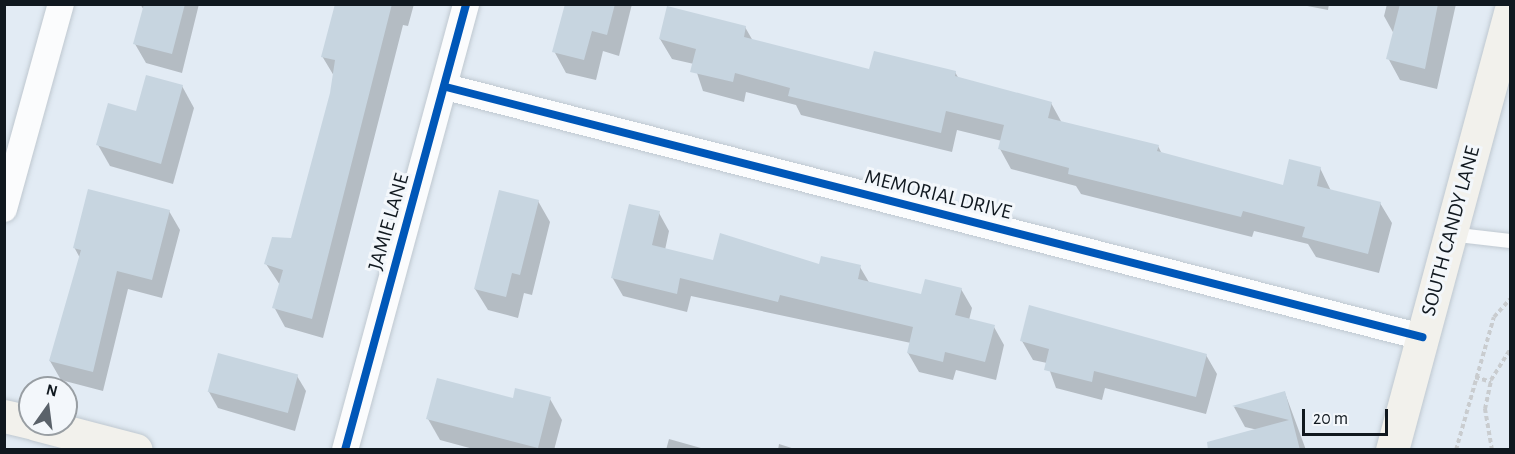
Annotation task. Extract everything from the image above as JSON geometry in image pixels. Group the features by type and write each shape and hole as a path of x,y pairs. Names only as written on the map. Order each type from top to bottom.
{"main road":[{"name":"SOUTH CANDY LANE","path":"1392,450 1510,12"},
{"path":"78,435 136,450"}],"street":[{"path":"4,209 61,4"},
{"name":"JAMIE LANE","path":"345,450 446,87 466,4"},
{"name":"MEMORIAL DRIVE","path":"446,87 1422,337"}],"lane":[{"path":"1450,234 1510,241"}],"path":[{"path":"1509,300 1510,306"},
{"path":"1456,450 1494,317 1509,300"},
{"path":"1492,450 1485,409 1491,382 1510,350"},
{"path":"1475,377 1491,382"}],"building":[{"path":"144,4 185,4 172,54 133,44"},
{"path":"335,4 392,4 312,319 272,308 283,270 264,264 272,237 291,238 330,93 335,60 321,57"},
{"path":"565,4 615,4 607,35 592,31 584,60 552,52"},
{"path":"1400,4 1438,4 1425,69 1386,59"},
{"path":"667,6 746,26 744,37 869,69 874,51 956,71 955,76 1052,102 1048,118 1159,145 1157,151 1283,185 1289,159 1321,167 1317,186 1381,202 1368,254 1302,237 1305,227 1243,211 1241,217 1068,174 1069,168 998,149 1004,125 946,111 941,133 788,96 790,88 735,73 733,82 690,72 696,49 659,39"},
{"path":"146,75 183,85 161,164 96,145 108,103 136,111"},
{"path":"88,189 170,210 152,280 117,271 93,372 49,361 81,250 73,248"},
{"path":"499,190 539,200 520,275 512,273 506,297 474,289"},
{"path":"629,204 660,211 652,245 713,260 720,233 819,264 821,256 861,265 858,279 921,294 925,279 962,288 955,315 995,325 985,362 945,352 943,362 907,353 913,327 780,295 778,302 680,278 677,294 611,278"},
{"path":"1029,305 1207,354 1196,397 1094,371 1092,382 1044,370 1049,349 1020,341"},
{"path":"218,353 298,374 288,413 208,392"},
{"path":"437,378 513,398 515,388 551,397 538,448 426,419"},
{"path":"1285,391 1300,450 1208,450 1207,442 1289,420 1232,406"}],"cycle path":[{"path":"345,450 466,4"},
{"path":"446,87 1422,337"}]}
